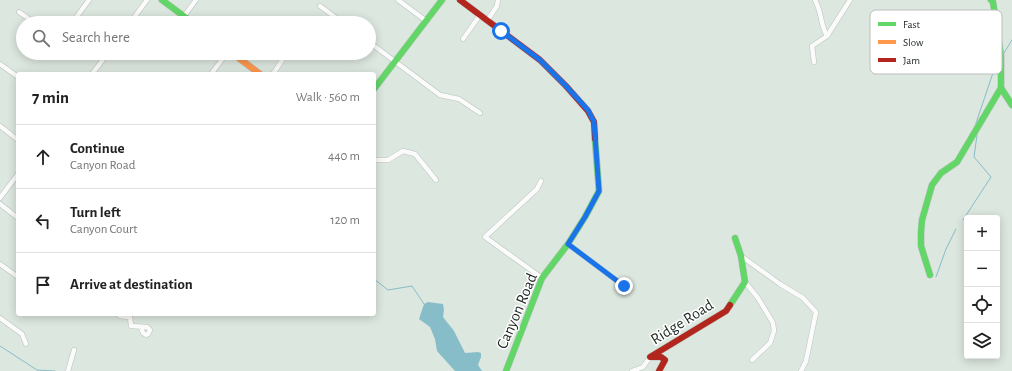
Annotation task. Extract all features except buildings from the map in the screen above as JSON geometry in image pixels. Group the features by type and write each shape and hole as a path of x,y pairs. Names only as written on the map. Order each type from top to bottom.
{"street":[{"path":"77,16 89,0"},
{"path":"135,16 147,0"},
{"path":"162,0 184,16 196,0"},
{"path":"398,0 425,20"},
{"path":"376,85 425,20 442,0"},
{"name":"Canyon Road","path":"460,0 540,60 588,110 594,122 599,191 568,244 542,278 506,371"},
{"path":"487,20 495,10 498,0"},
{"path":"815,0 820,8 822,28 827,36"},
{"path":"814,62 812,46 827,36 850,0"},
{"path":"991,0 993,2 994,10"},
{"path":"320,6 334,16"},
{"path":"20,12 25,16"},
{"path":"463,39 480,15"},
{"path":"376,47 440,95 459,99 480,113"},
{"path":"96,72 103,60"},
{"path":"213,72 222,60"},
{"path":"241,60 257,72"},
{"path":"274,72 282,60"},
{"path":"0,64 16,76"},
{"path":"930,276 922,246 921,232 922,220 932,185 941,173 957,162 1001,88 1002,74"},
{"path":"1001,88 1012,105"},
{"path":"0,126 16,138"},
{"path":"376,160 388,160 403,151 415,154 436,180"},
{"path":"0,198 16,177"},
{"path":"541,181 537,189 484,237 542,278"},
{"path":"0,204 16,216"},
{"path":"735,238 742,256 745,282 758,298 773,323 774,331 770,343 752,360"},
{"path":"568,244 624,286"},
{"path":"742,256 770,277 803,298 816,312 806,361 801,371"},
{"path":"0,264 16,276"},
{"name":"Ridge Road","path":"650,357 726,311 745,282"},
{"path":"120,316 130,317 131,326 141,327"},
{"path":"0,318 22,334 26,344"},
{"path":"68,371 74,350"},
{"path":"632,371 643,367 650,357"},
{"name":"Ridge Road","path":"650,357 661,357 665,360 659,371"}],"water":[{"path":"428,302 443,304 443,317 454,331 465,353 481,353 478,365 482,371 455,371 437,351 435,339 430,327 419,319 424,304"}],"waterway":[{"path":"1004,53 1012,40"},
{"path":"974,129 993,74"},
{"path":"963,220 991,177 974,157 977,135"},
{"path":"936,277 946,249 956,229"},
{"path":"376,281 388,290 412,286 424,304"},
{"path":"0,346 37,370 55,371"}],"traffic: fast":[{"path":"162,0 184,16"},
{"path":"376,86 442,0"},
{"path":"991,0 993,2 994,10"},
{"path":"1001,74 1001,88 1012,105"},
{"path":"930,275 921,246 921,232 922,220 932,185 941,173 957,162 1001,88"},
{"path":"506,371 542,278 568,244 599,191 595,139"},
{"path":"730,305 745,282 741,256 735,238"}],"traffic: slow":[{"path":"241,60 257,72"}],"traffic: jam":[{"path":"460,0 540,60 566,86 588,111 594,122 595,139"},
{"path":"659,371 665,360 661,357 650,357 726,311 730,305"}],"route":[{"path":"501,31 540,60 588,110 594,122 599,191 568,244 624,286"}]}
